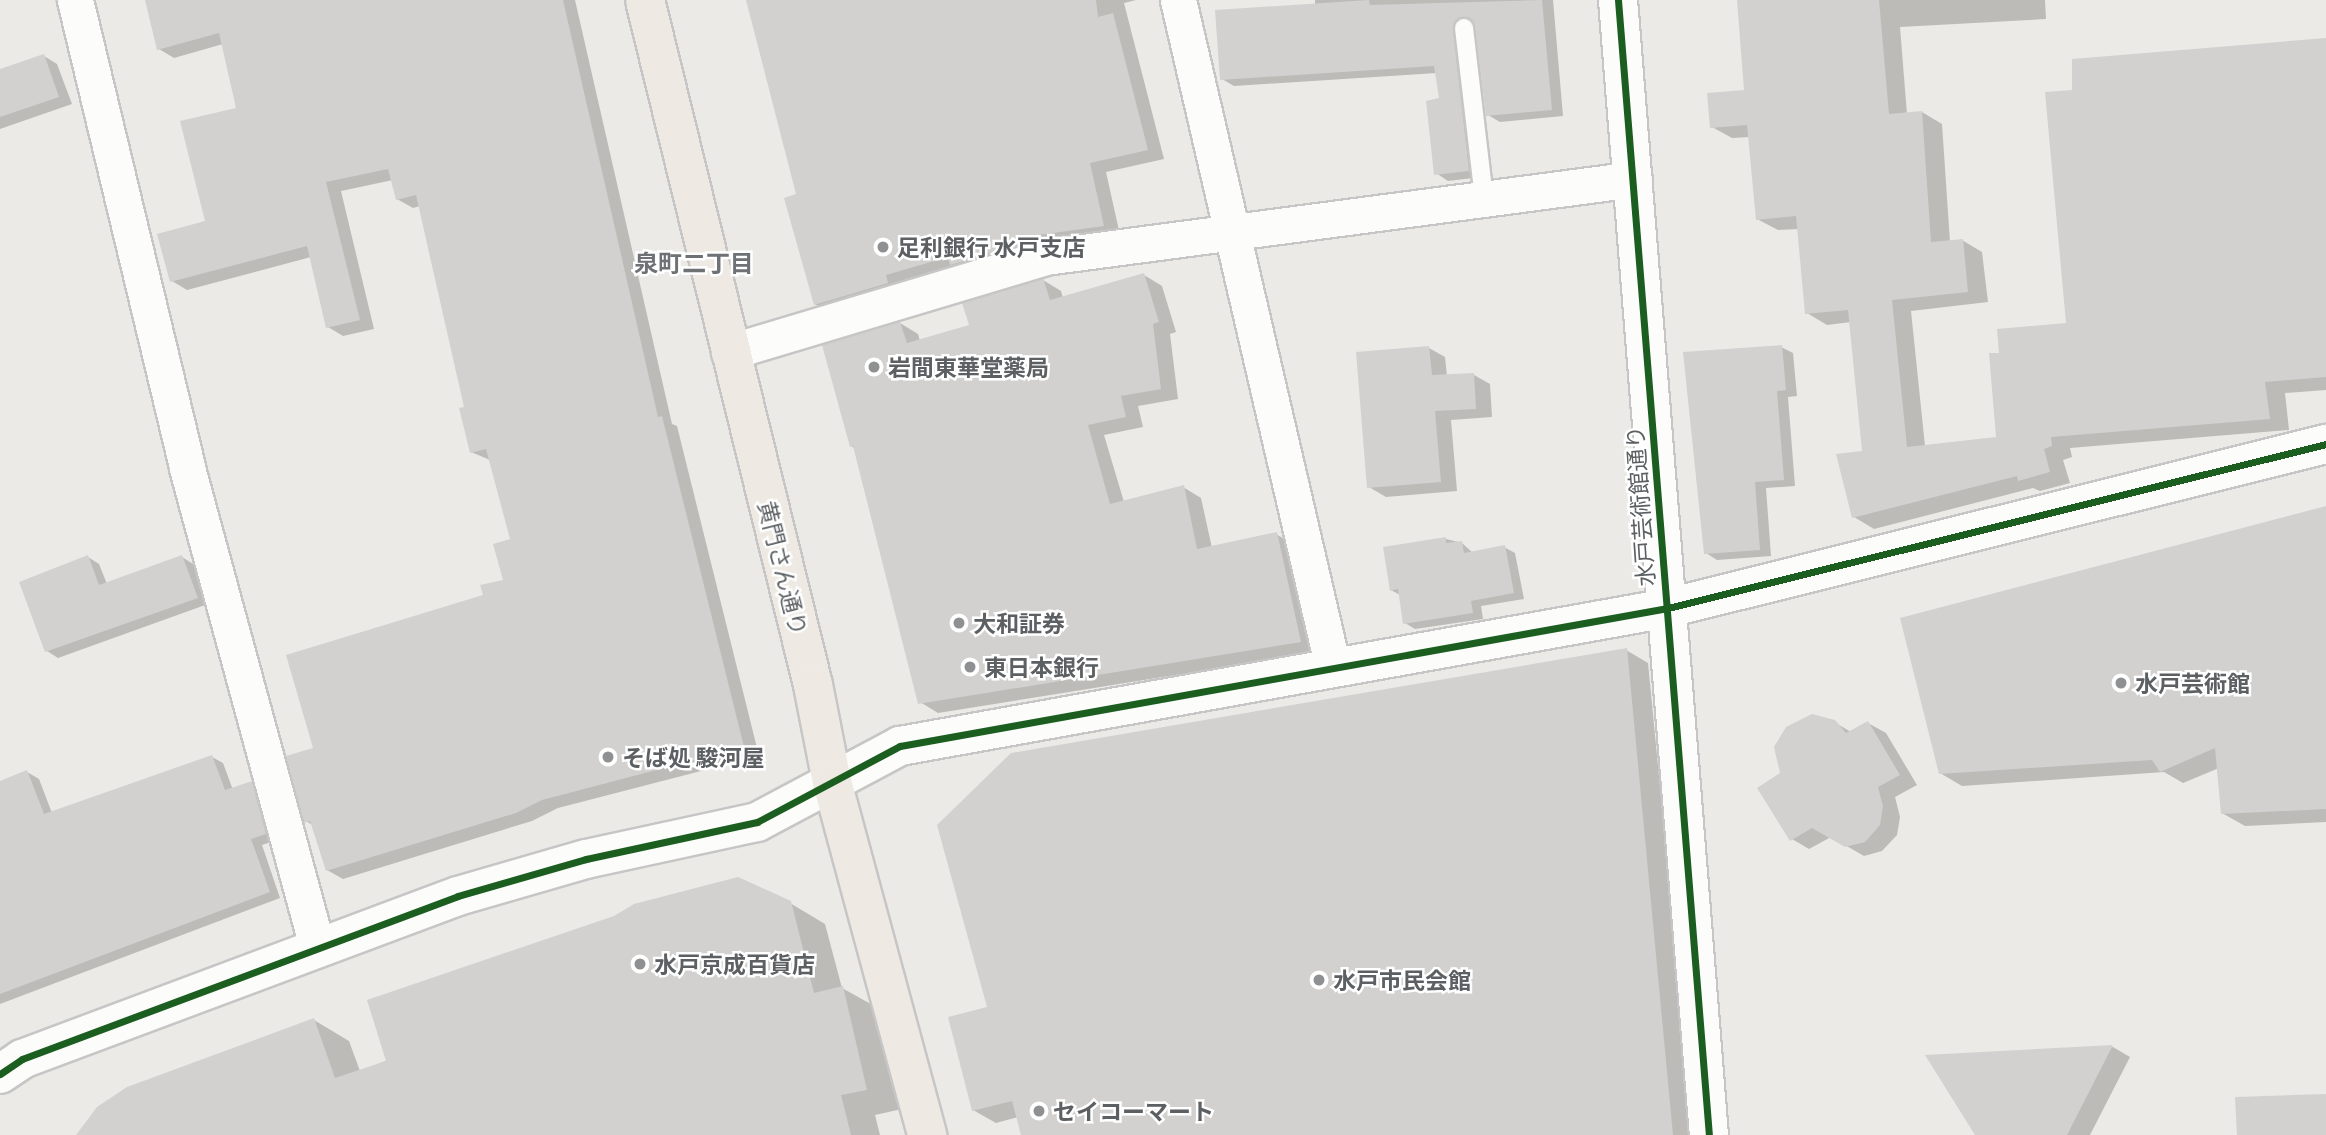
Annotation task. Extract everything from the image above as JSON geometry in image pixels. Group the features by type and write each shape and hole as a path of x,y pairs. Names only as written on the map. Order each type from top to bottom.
{"highway":[{"name":"黄門さん通り","path":"645,0 815,695 832,782 927,1135"}],"street":[{"path":"75,0 187,468 317,946"},
{"path":"1178,0 1229,235 1333,668"},
{"name":"水戸芸術館通り","path":"1618,0 1709,1135"},
{"path":"729,352 1045,257 1229,235 1484,197 1634,179"},
{"path":"0,1074 22,1059 317,946 458,896 586,859 757,822 900,746 1668,608 2326,444"}],"lane":[{"path":"1465,28 1484,197"}],"building":[{"path":"145,0 563,0 658,417 662,416 744,747 542,800 516,813 326,871 310,821 304,823 286,756 313,748 286,655 483,595 480,585 503,580 493,544 510,539 486,449 470,453 459,408 464,407 416,195 396,200 388,169 326,182 360,320 326,328 307,246 170,282 157,234 205,221 180,121 236,108 219,33 157,50"},
{"path":"746,0 1096,0 1098,17 1113,13 1148,150 1090,163 1104,226 1031,236 1032,240 950,265 948,257 886,275 888,283 814,305 784,198 796,194"},
{"path":"1369,0 1370,5 1542,0 1552,110 1486,116 1475,27 1463,17 1453,29 1469,171 1434,175 1426,101 1439,98 1434,66 1220,80 1215,10"},
{"path":"1737,0 1879,0 1889,114 1922,111 1931,242 1963,239 1968,292 1892,300 1907,447 1996,437 1989,353 1999,353 1997,329 2066,323 2045,92 2072,90 2072,59 2326,38 2326,377 2265,382 2270,419 2051,437 2052,446 2044,449 2050,472 2018,481 2017,476 1852,518 1836,454 1862,451 1848,310 1805,314 1796,216 1756,220 1747,125 1710,128 1707,93 1744,90"},
{"path":"44,54 59,97 0,117 0,69"},
{"path":"1144,273 1159,322 1153,324 1161,389 1121,396 1126,417 1088,425 1110,504 1184,485 1197,549 1277,532 1301,642 918,704 853,446 850,447 822,345 900,322 907,343 969,325 962,303 1043,278 1050,300"},
{"path":"1782,345 1786,390 1777,391 1784,480 1755,482 1760,550 1704,554 1683,352"},
{"path":"1429,346 1432,375 1474,373 1476,409 1435,411 1441,482 1367,488 1356,352"},
{"name":"水戸芸術館","path":"2326,506 2326,809 2221,814 2215,748 2160,772 2152,760 1939,774 1900,618"},
{"path":"1446,537 1446,543 1462,541 1464,553 1505,545 1514,593 1471,601 1473,613 1403,624 1398,589 1390,591 1383,547"},
{"path":"88,555 99,585 182,555 198,598 45,652 19,582"},
{"name":"水戸市民会館","path":"1627,648 1673,1135 1021,1135 1012,1101 972,1111 948,1017 987,1007 937,825 1011,753"},
{"path":"1812,714 1835,720 1846,733 1868,721 1900,775 1878,787 1883,806 1880,825 1865,842 1845,847 1812,828 1790,841 1757,788 1780,773 1774,747 1786,727"},
{"path":"212,755 225,790 252,781 266,834 251,839 270,892 0,994 0,781 27,770 44,814"},
{"name":"水戸京成百貨店","path":"738,877 791,901 814,993 843,986 867,1090 841,1095 851,1135 76,1135 97,1107 127,1087 314,1018 335,1078 386,1061 367,1000 614,916 634,904"},
{"path":"2113,1045 2067,1135 1975,1135 1925,1055"},
{"path":"2326,1094 2326,1135 2237,1135 2235,1097"}],"cycle path":[{"path":"1618,0 1709,1135"},
{"path":"0,1074 22,1059 458,896 586,859 757,822 900,746 1668,608 2326,444"}],"place":[{"name":"足利銀行 水戸支店","path":"883,247"},
{"name":"岩間東華堂薬局","path":"874,367"},
{"name":"大和証券","path":"959,623"},
{"name":"東日本銀行","path":"970,667"},
{"name":"水戸芸術館","path":"2121,683"},
{"name":"そば処 駿河屋","path":"608,757"},
{"name":"水戸京成百貨店","path":"640,964"},
{"name":"水戸市民会館","path":"1319,980"},
{"name":"セイコーマート","path":"1039,1111"}],"district":[{"name":"泉町二丁目","path":"694,263"}]}
